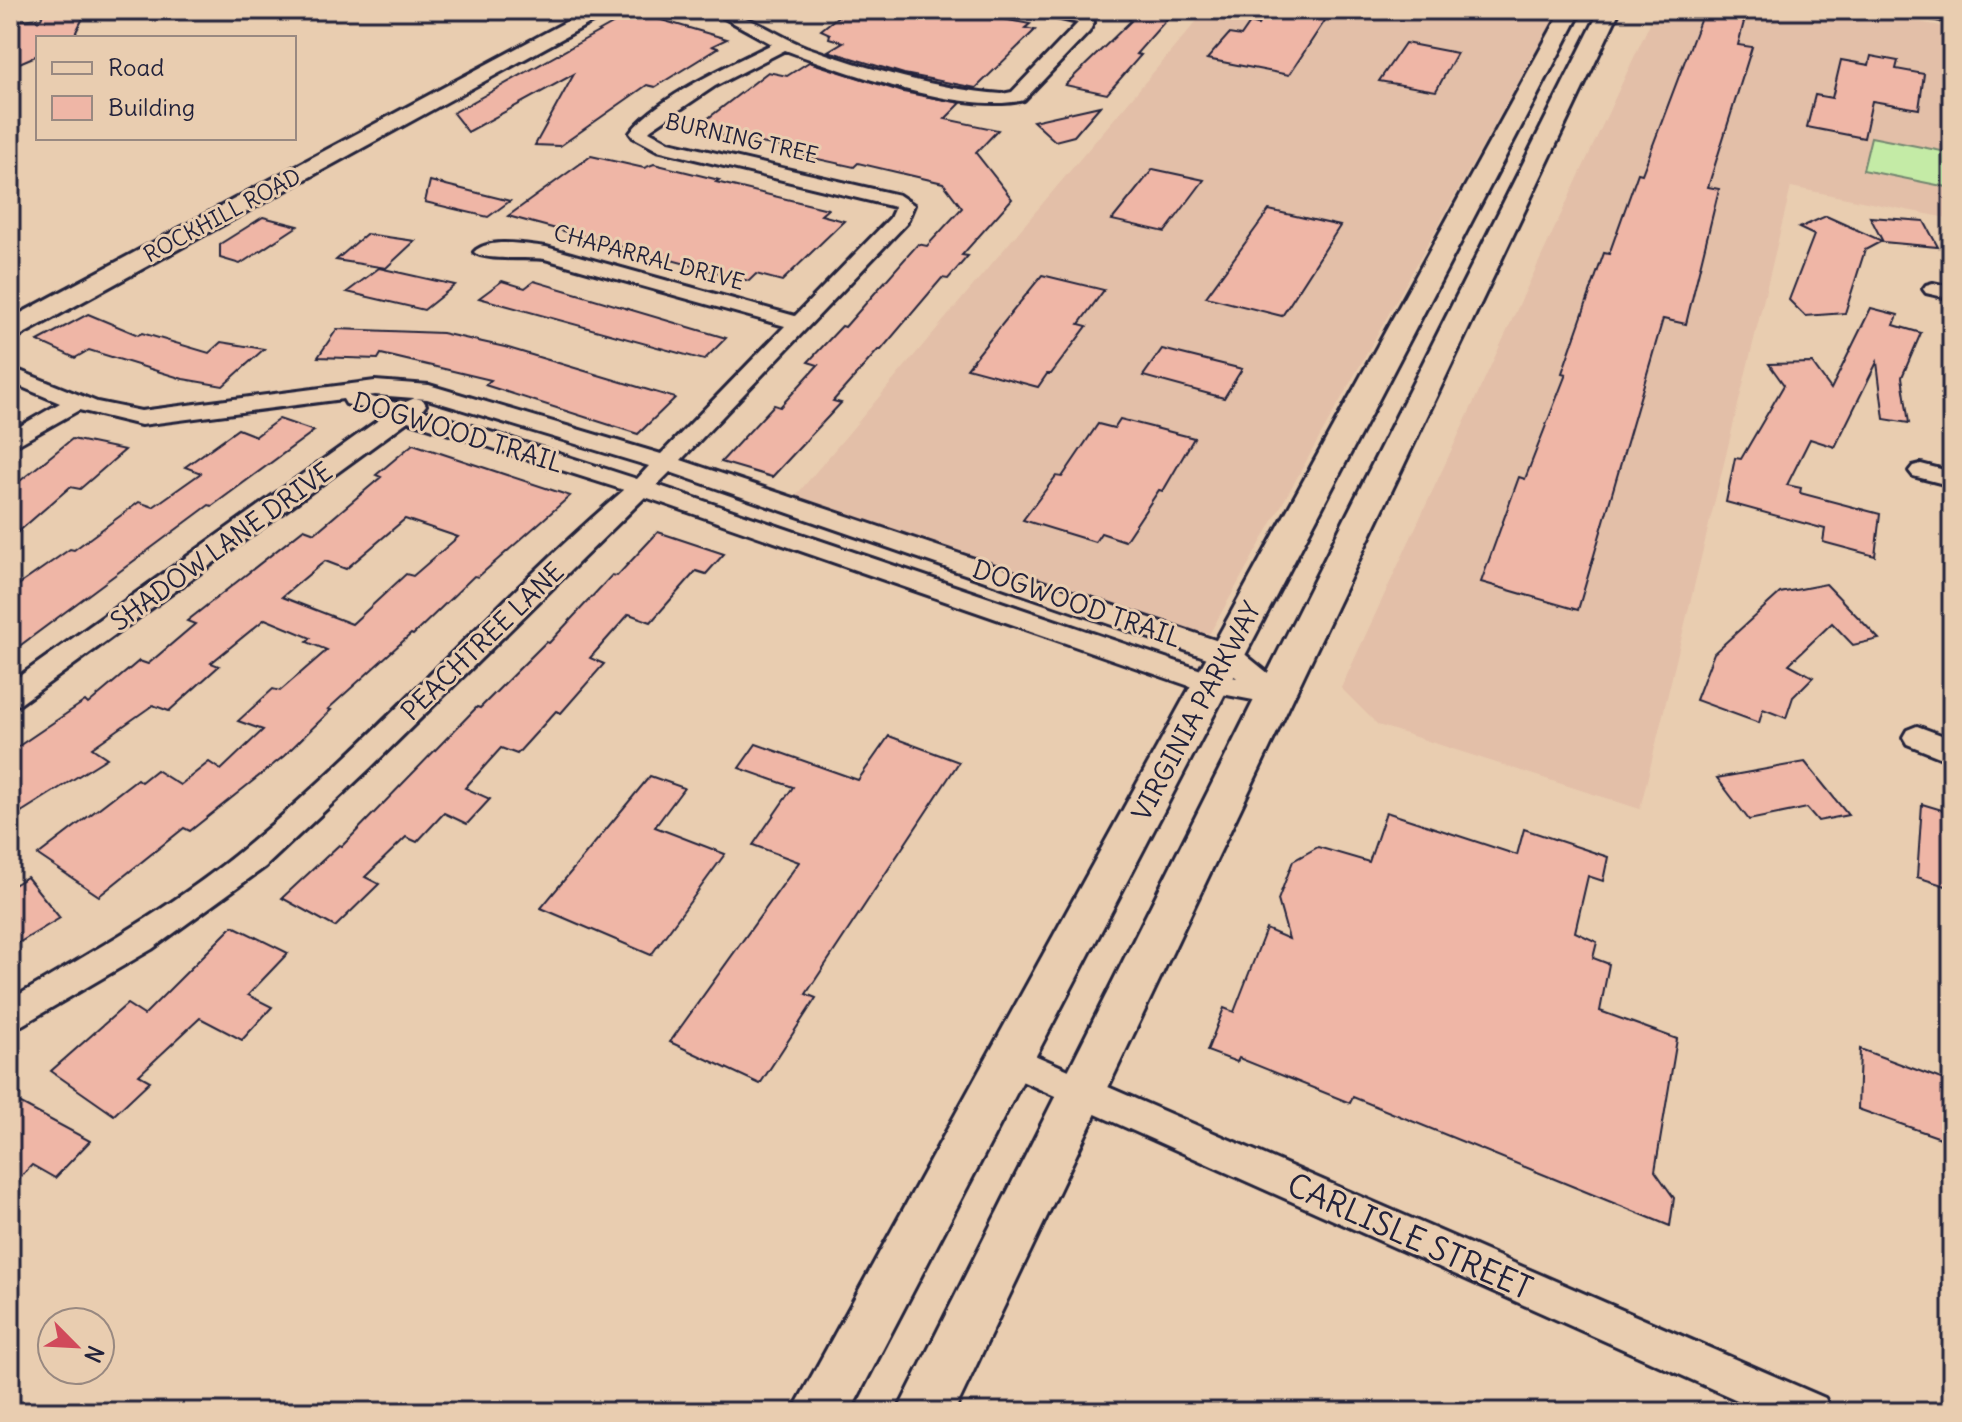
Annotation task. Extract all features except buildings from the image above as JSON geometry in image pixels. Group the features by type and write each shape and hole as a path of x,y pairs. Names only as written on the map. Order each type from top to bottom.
{"main road":[{"name":"ROCKHILL ROAD","path":"10,330 604,10"},
{"name":"VIRGINIA PARKWAY","path":"820,1412 1572,10"},
{"path":"925,1412 1610,10"},
{"path":"1917,10 1952,16"},
{"path":"1467,207 1510,216"}],"street":[{"path":"718,10 784,44 882,76 995,101 1014,99 1083,29 1086,22 1078,17 1040,10"},
{"name":"BURNING TREE","path":"784,44 709,82 645,125 639,133 663,146 892,199 906,209"},
{"name":"PEACHTREE LANE","path":"10,1017 141,939 254,858 360,760 641,488 890,230 906,209"},
{"name":"CHAPARRAL DRIVE","path":"484,252 512,250 546,253 800,324"},
{"name":"DOGWOOD TRAIL","path":"10,374 77,402 141,418 375,388 429,392 666,463 1219,669 1275,694"},
{"name":"SHADOW LANE DRIVE","path":"10,697 426,398 429,392"},
{"name":"DOGWOOD TRAIL","path":"332,395 404,412 1219,669"},
{"path":"10,442 77,402"},
{"path":"1921,471 1952,479"},
{"path":"1917,737 1952,751"},
{"name":"CARLISLE STREET","path":"1009,1059 1811,1412"}],"shaded area":[{"path":"1206,10 1559,10 1210,633 1196,635 793,499"},
{"path":"1656,10 1851,10 1952,28 1952,219 1791,187 1640,809 1378,725 1341,688"}],"green space":[{"path":"1871,137 1952,153 1952,188 1863,170"}]}
